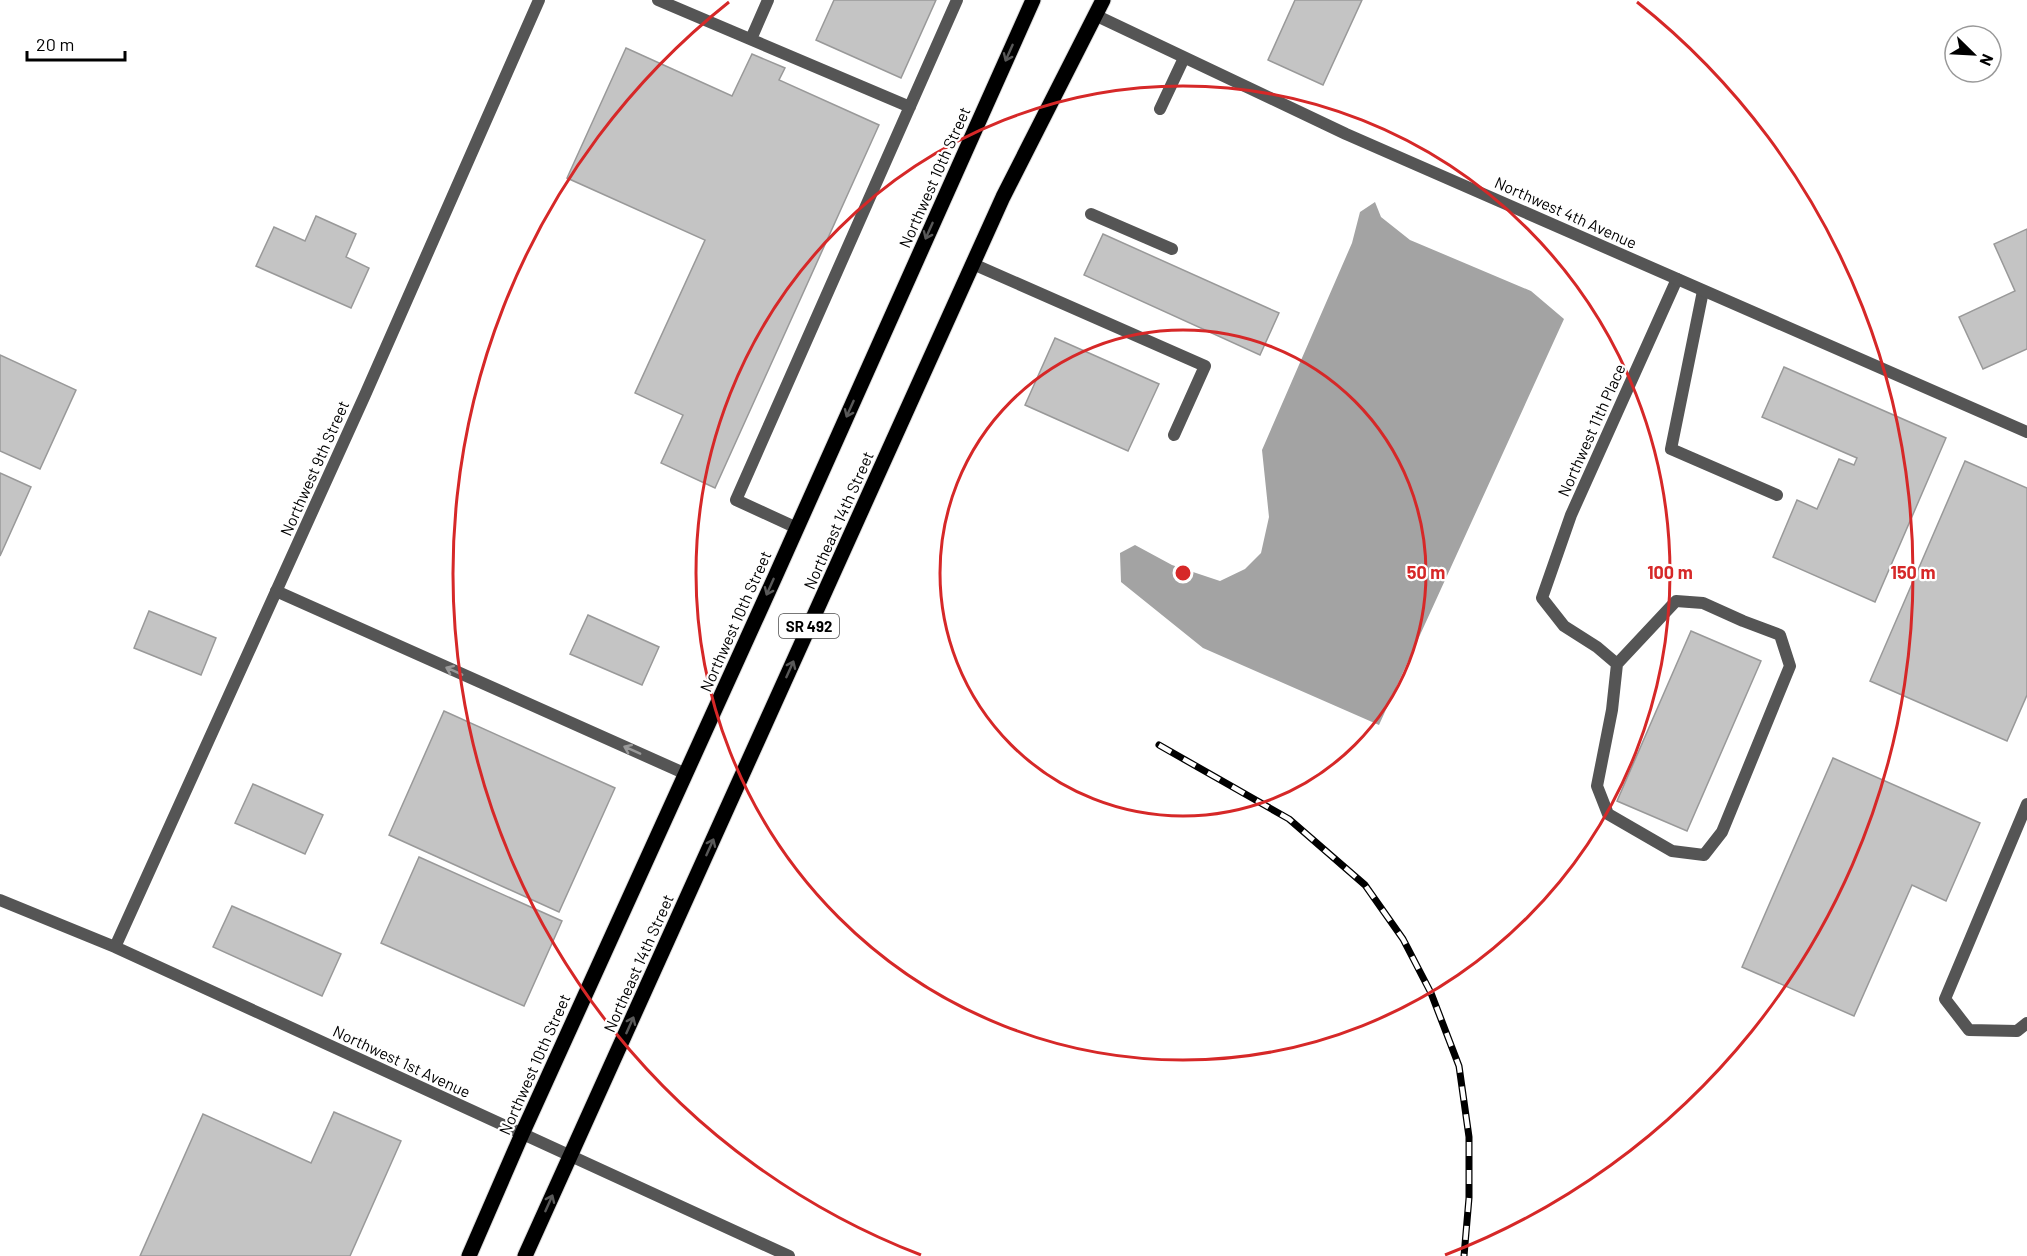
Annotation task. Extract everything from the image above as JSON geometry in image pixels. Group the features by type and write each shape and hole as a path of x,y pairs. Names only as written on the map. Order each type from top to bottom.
{"main road":[{"name":"Northwest 10th Street","path":"469,1256 1033,0"},
{"name":"Northeast 14th Street","path":"525,1256 1003,197 1102,0"}],"street":[{"name":"Northwest 9th Street","path":"115,947 365,395 539,0"},
{"path":"658,0 910,107"},
{"path":"751,39 768,0"},
{"path":"796,528 736,500 957,0"},
{"name":"Northwest 4th Avenue","path":"1095,15 1346,134 2027,432"},
{"path":"1160,109 1184,58"},
{"path":"1091,214 1172,249"},
{"path":"973,264 1205,366 1174,435"},
{"name":"Northwest 11th Place","path":"1617,664 1598,647 1564,626 1542,598 1571,514 1677,279"},
{"path":"1703,291 1671,449 1777,495"},
{"path":"276,591 686,774"},
{"path":"1676,601 1703,603 1780,635 1790,666 1722,832 1704,855 1672,851 1608,814 1597,786 1612,710 1617,664 1676,601"},
{"path":"2027,804 1945,999 1969,1030 2017,1031 2027,1023"},
{"name":"Northwest 1st Avenue","path":"0,900 115,947 789,1256"}],"shaded area":[{"path":"1375,202 1381,217 1410,240 1531,291 1564,319 1379,725 1203,648 1121,582 1120,553 1135,545 1172,565 1220,581 1245,569 1261,553 1269,517 1262,450 1352,243 1360,212"}],"building":[{"path":"834,0 936,0 901,78 816,40"},
{"path":"1295,0 1362,0 1323,85 1268,60"},
{"path":"626,48 732,96 752,54 785,68 779,80 879,125 715,488 661,463 683,415 635,393 705,240 567,178"},
{"path":"316,216 356,234 346,257 369,268 351,308 256,266 274,227 305,241"},
{"path":"2027,229 2027,349 1983,369 1959,317 2015,291 1994,244"},
{"path":"1103,234 1279,313 1260,355 1084,275"},
{"path":"1055,338 1159,384 1128,451 1025,405"},
{"path":"0,355 76,390 40,469 0,451"},
{"path":"1784,367 1946,438 1875,602 1773,557 1797,500 1817,509 1839,459 1854,465 1857,458 1762,417"},
{"path":"1965,461 2027,488 2027,695 2007,741 1870,681"},
{"path":"0,473 31,487 0,556"},
{"path":"149,611 216,638 201,675 134,648"},
{"path":"588,615 659,647 642,685 570,654"},
{"path":"1691,631 1761,661 1687,831 1617,801"},
{"path":"444,711 615,788 559,912 389,835"},
{"path":"1833,758 1980,823 1946,901 1912,885 1854,1016 1742,967"},
{"path":"253,784 323,815 305,854 235,823"},
{"path":"419,857 562,921 524,1006 381,943"},
{"path":"232,906 341,954 322,996 213,947"},
{"path":"334,1112 401,1141 350,1256 140,1256 203,1114 311,1163"}],"railway":[{"path":"1159,745 1289,819 1365,885 1403,939 1431,993 1459,1066 1469,1137 1469,1198 1464,1256"}]}
